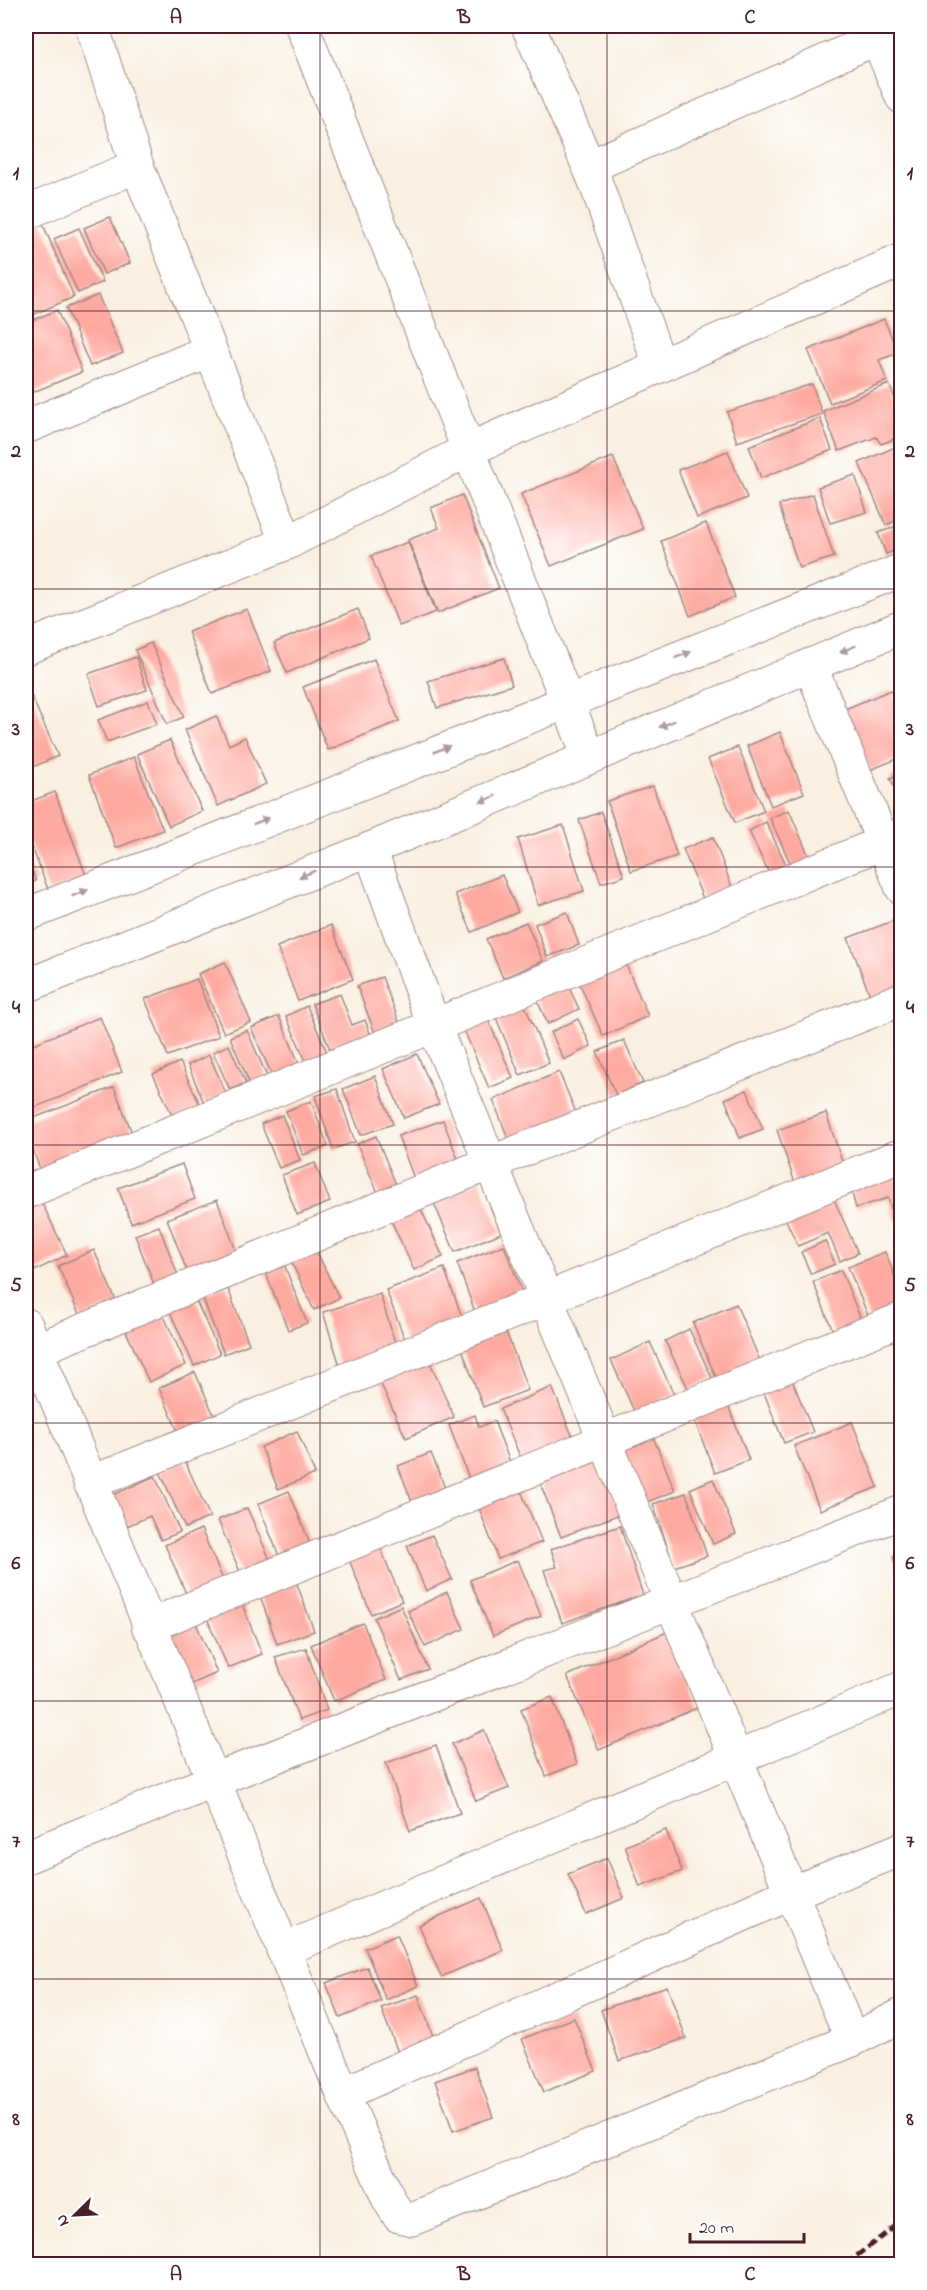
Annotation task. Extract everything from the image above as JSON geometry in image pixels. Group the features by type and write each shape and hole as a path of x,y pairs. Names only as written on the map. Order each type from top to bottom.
{"street":[{"path":"92,26 137,166 287,543"},
{"path":"302,26 589,757"},
{"path":"530,26 595,181 660,366"},
{"path":"595,181 594,169 602,161 874,32 902,97"},
{"path":"26,213 137,166"},
{"path":"26,648 287,543 470,449 902,260"},
{"path":"26,427 210,351"},
{"path":"26,915 567,700 902,570"},
{"path":"26,986 370,849 902,627"},
{"path":"810,665 892,838 902,888"},
{"path":"26,1192 892,838"},
{"path":"370,849 434,1026 852,2040"},
{"path":"902,999 490,1163 31,1337 148,1626 343,2094 389,2200 399,2216 412,2219 852,2040 902,2015"},
{"path":"90,1484 902,1155"},
{"path":"148,1626 902,1320"},
{"path":"26,1857 212,1781 902,1512"},
{"path":"283,1950 902,1688"},
{"path":"343,2094 791,1893 902,1850"}],"building":[{"path":"110,217 130,263 104,274 84,228"},
{"path":"42,222 74,297 30,316 26,305 26,229"},
{"path":"79,228 103,282 78,293 54,239"},
{"path":"98,295 123,353 90,366 66,308"},
{"path":"57,310 82,372 31,393 26,378 26,323"},
{"path":"884,319 898,353 879,360 887,381 830,403 808,350"},
{"path":"812,384 822,414 737,442 727,412"},
{"path":"889,384 902,416 902,436 881,444 876,437 839,451 823,411"},
{"path":"820,418 832,450 761,478 749,446"},
{"path":"902,444 902,518 886,525 859,463"},
{"path":"728,451 747,498 697,518 678,470"},
{"path":"613,457 643,529 551,566 521,494"},
{"path":"855,475 867,512 830,523 818,487"},
{"path":"813,494 834,557 799,568 779,505"},
{"path":"462,495 499,588 438,613 408,540 439,528 431,508"},
{"path":"706,523 735,597 690,616 661,541"},
{"path":"902,524 902,548 886,554 878,533"},
{"path":"408,542 436,612 399,626 371,556"},
{"path":"247,609 271,671 212,694 188,632"},
{"path":"358,609 369,638 287,673 274,643"},
{"path":"151,643 184,717 167,724 135,650"},
{"path":"136,657 147,690 99,706 88,674"},
{"path":"504,658 512,685 437,708 428,681"},
{"path":"374,659 399,721 328,750 303,687"},
{"path":"26,684 58,756 26,770"},
{"path":"891,690 902,715 902,757 870,770 845,709"},
{"path":"148,701 157,724 107,742 98,720"},
{"path":"216,716 229,745 245,737 266,784 218,806 185,730"},
{"path":"780,732 804,793 771,806 747,746"},
{"path":"170,740 202,811 169,826 137,754"},
{"path":"738,747 764,811 735,823 708,759"},
{"path":"134,757 163,830 116,848 89,775"},
{"path":"902,773 902,804 890,778"},
{"path":"653,786 677,856 631,871 607,801"},
{"path":"55,792 87,878 49,892 26,831 26,803"},
{"path":"789,810 813,866 795,874 770,818"},
{"path":"601,812 624,876 601,883 579,820"},
{"path":"766,822 790,873 773,882 749,831"},
{"path":"563,825 584,891 538,905 518,839"},
{"path":"713,837 733,890 704,901 683,849"},
{"path":"26,856 36,881 26,885"},
{"path":"502,875 518,912 472,932 455,894"},
{"path":"567,912 579,945 547,957 535,924"},
{"path":"898,919 902,928 902,986 871,998 848,938"},
{"path":"526,922 543,961 503,978 486,939"},
{"path":"331,925 353,979 298,1001 277,947"},
{"path":"624,960 648,1016 603,1036 578,980"},
{"path":"225,962 251,1022 224,1033 198,974"},
{"path":"382,977 403,1032 378,1041 357,986"},
{"path":"197,979 219,1036 168,1056 145,999"},
{"path":"567,983 579,1009 548,1024 536,998"},
{"path":"340,994 352,1025 365,1020 375,1046 335,1062 312,1004"},
{"path":"523,1001 549,1063 520,1075 494,1013"},
{"path":"307,1006 330,1059 309,1068 286,1016"},
{"path":"279,1016 303,1073 276,1084 251,1028"},
{"path":"100,1017 122,1072 26,1111 26,1047"},
{"path":"487,1017 513,1078 489,1088 463,1028"},
{"path":"578,1019 591,1046 564,1060 551,1032"},
{"path":"247,1030 268,1079 251,1087 230,1037"},
{"path":"624,1040 643,1083 616,1095 597,1052"},
{"path":"229,1045 246,1083 230,1090 213,1052"},
{"path":"417,1054 439,1104 404,1118 383,1069"},
{"path":"209,1055 229,1100 207,1110 188,1065"},
{"path":"180,1062 201,1107 174,1119 153,1074"},
{"path":"559,1072 577,1115 510,1143 493,1100"},
{"path":"375,1076 393,1124 361,1135 343,1089"},
{"path":"114,1087 134,1138 42,1174 26,1132 26,1121"},
{"path":"337,1089 355,1142 333,1149 315,1096"},
{"path":"747,1090 763,1129 740,1138 725,1099"},
{"path":"311,1101 328,1146 303,1155 286,1111"},
{"path":"826,1113 845,1170 796,1186 777,1130"},
{"path":"282,1115 300,1160 279,1168 261,1124"},
{"path":"443,1120 461,1167 416,1184 398,1136"},
{"path":"376,1136 399,1192 381,1200 357,1144"},
{"path":"315,1163 330,1202 297,1215 282,1175"},
{"path":"182,1164 195,1199 131,1223 118,1188"},
{"path":"900,1170 902,1219 895,1221 888,1198 856,1208 850,1186"},
{"path":"480,1181 501,1233 455,1252 433,1201"},
{"path":"832,1195 858,1253 840,1261 828,1233 798,1246 784,1216"},
{"path":"217,1200 237,1253 187,1271 167,1219"},
{"path":"41,1201 67,1255 26,1275 26,1209"},
{"path":"419,1205 443,1257 414,1270 390,1218"},
{"path":"159,1226 179,1278 155,1287 135,1235"},
{"path":"902,1239 902,1262 901,1262 894,1241"},
{"path":"825,1241 835,1264 811,1274 801,1252"},
{"path":"504,1245 526,1302 478,1320 457,1263"},
{"path":"314,1246 339,1298 314,1310 289,1257"},
{"path":"94,1250 117,1303 81,1319 58,1266"},
{"path":"885,1252 902,1294 902,1306 869,1318 848,1267"},
{"path":"284,1264 307,1323 288,1330 265,1271"},
{"path":"444,1268 464,1322 407,1345 386,1290"},
{"path":"841,1270 864,1327 836,1338 813,1282"},
{"path":"227,1286 249,1344 224,1354 202,1296"},
{"path":"380,1294 398,1352 341,1369 323,1312"},
{"path":"194,1296 220,1354 194,1366 168,1307"},
{"path":"736,1304 761,1363 718,1382 693,1323"},
{"path":"163,1314 186,1365 149,1382 126,1331"},
{"path":"505,1329 528,1390 483,1407 461,1346"},
{"path":"689,1329 712,1378 689,1390 665,1341"},
{"path":"650,1342 674,1395 635,1413 611,1360"},
{"path":"429,1360 454,1417 406,1438 380,1382"},
{"path":"195,1372 217,1422 181,1438 159,1388"},
{"path":"791,1377 813,1432 784,1443 762,1388"},
{"path":"552,1387 574,1440 522,1461 500,1409"},
{"path":"726,1400 749,1460 715,1473 692,1414"},
{"path":"475,1415 479,1427 494,1421 513,1470 472,1487 449,1425"},
{"path":"852,1422 878,1487 820,1510 794,1446"},
{"path":"297,1431 315,1474 278,1489 261,1447"},
{"path":"652,1434 675,1491 639,1505 616,1449"},
{"path":"431,1453 447,1493 414,1507 398,1466"},
{"path":"598,1457 620,1514 561,1537 539,1480"},
{"path":"185,1461 210,1517 185,1528 160,1472"},
{"path":"155,1476 180,1532 161,1540 150,1516 120,1529 106,1498"},
{"path":"713,1479 736,1534 713,1544 690,1489"},
{"path":"519,1486 542,1542 498,1559 477,1503"},
{"path":"289,1491 310,1544 279,1556 258,1504"},
{"path":"686,1493 707,1556 674,1567 653,1504"},
{"path":"247,1508 271,1562 241,1574 218,1520"},
{"path":"620,1526 643,1595 562,1623 544,1570 557,1567 551,1549"},
{"path":"201,1529 224,1582 188,1598 165,1545"},
{"path":"432,1535 452,1579 426,1591 407,1546"},
{"path":"379,1544 402,1601 371,1614 348,1557"},
{"path":"902,1554 902,1583 901,1583 893,1556"},
{"path":"518,1560 541,1616 493,1636 470,1580"},
{"path":"296,1581 314,1631 277,1644 259,1593"},
{"path":"447,1592 464,1629 425,1647 408,1611"},
{"path":"242,1604 262,1654 228,1668 207,1618"},
{"path":"401,1606 428,1669 401,1680 374,1618"},
{"path":"196,1623 217,1673 187,1686 166,1635"},
{"path":"363,1623 386,1680 334,1701 311,1645"},
{"path":"667,1632 699,1707 599,1750 567,1676"},
{"path":"306,1648 327,1710 299,1720 275,1657"},
{"path":"552,1697 577,1764 546,1776 521,1709"},
{"path":"484,1730 509,1788 476,1801 452,1744"},
{"path":"436,1745 460,1813 410,1831 386,1763"},
{"path":"666,1830 682,1871 640,1887 625,1846"},
{"path":"607,1858 624,1898 586,1914 568,1874"},
{"path":"481,1898 503,1950 441,1977 419,1925"},
{"path":"397,1935 418,1986 386,2000 365,1948"},
{"path":"367,1967 381,2001 340,2018 326,1983"},
{"path":"667,1986 686,2038 619,2061 601,2010"},
{"path":"418,1995 437,2047 401,2060 381,2008"},
{"path":"574,2018 596,2071 544,2092 522,2039"},
{"path":"475,2067 493,2117 453,2131 435,2081"}],"railway":[{"path":"846,2264 902,2221"}]}
